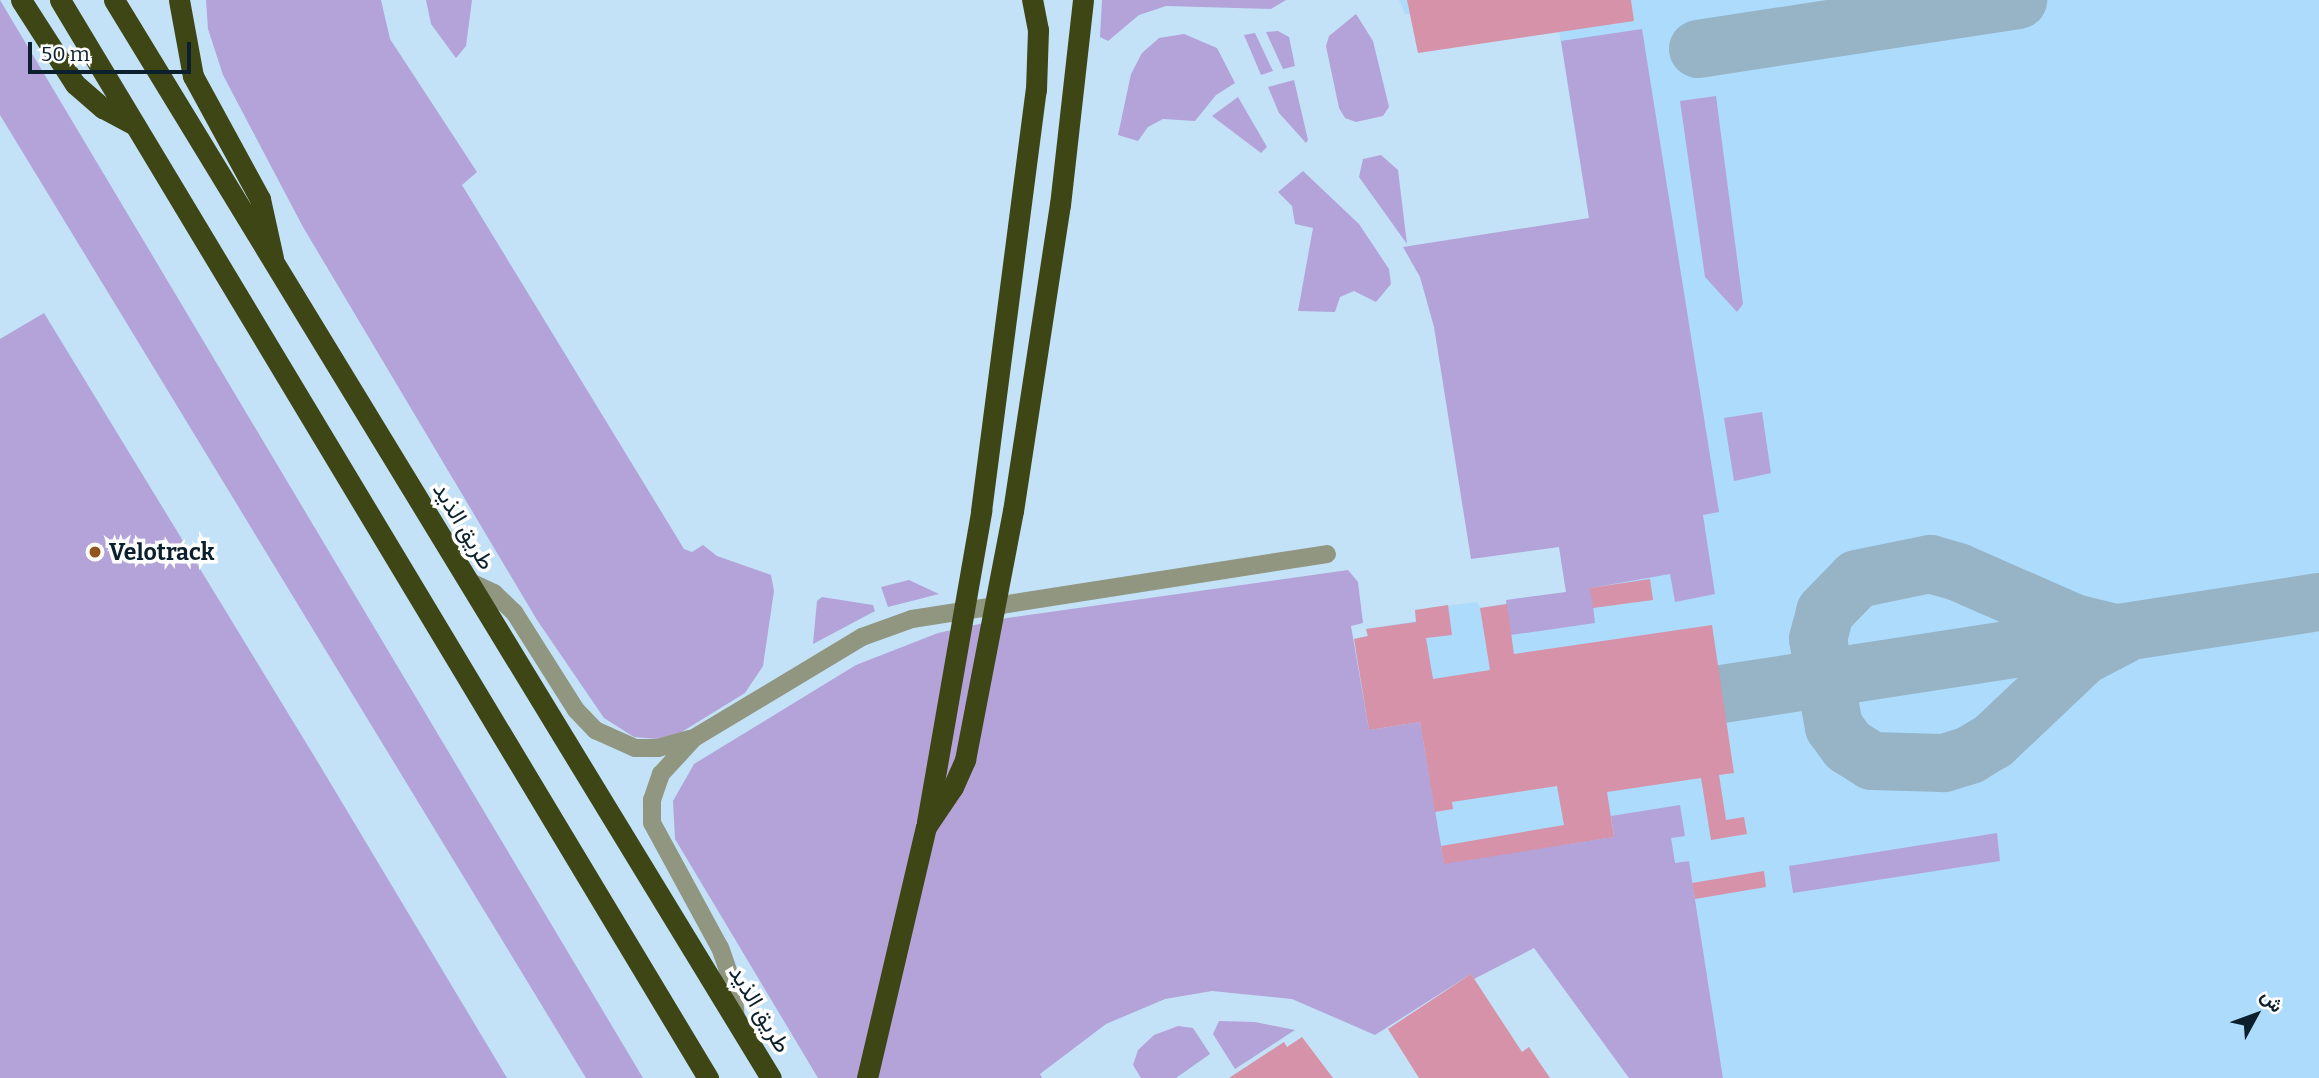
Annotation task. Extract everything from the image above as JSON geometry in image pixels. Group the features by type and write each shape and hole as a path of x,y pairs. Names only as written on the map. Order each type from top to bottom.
{"highway":[{"path":"21,0 75,84 103,108 135,125"},
{"path":"60,0 708,1078"},
{"name":"طريق الذيد","path":"114,0 771,1078"},
{"path":"179,0 193,76 260,199 274,263"},
{"path":"867,1078 926,827 981,511 1036,90 1038,30 1032,0"},
{"path":"926,827 953,788 965,760 1013,511 1060,205 1083,0"}],"street":[{"path":"737,1020 733,985 720,948 652,823 652,800 661,774 694,738 850,643 912,619 1327,554"},
{"path":"468,582 505,601 582,718 602,735 647,749 694,738"}],"shaded area":[{"path":"0,0 643,1078 586,1078 0,115"},
{"path":"206,0 381,0 390,39 477,172 462,185 684,549 692,552 703,545 717,556 771,575 774,591 763,666 745,693 680,733 657,739 634,737 604,718 537,620 303,227 223,75 208,29"},
{"path":"426,0 472,0 466,46 456,58 431,24"},
{"path":"1102,0 1286,0 1271,9 1166,6 1139,15 1108,41 1100,37"},
{"path":"1399,0 2319,0 2319,1078 1723,1078 1689,861 1397,907 1354,639 1367,636 1366,629 1416,621 1415,610 1477,602 1481,608 1566,592 1553,508 1634,495 1559,31 1418,53 1410,14 1405,14"},
{"path":"1356,14 1373,41 1389,107 1383,116 1356,122 1345,118 1339,108 1326,46 1329,36"},
{"path":"1642,29 1719,512 1703,515 1715,594 1675,602 1670,574 1591,588 1595,623 1511,635 1506,600 1566,592 1559,547 1471,559 1434,327 1420,277 1403,247 1589,218 1561,41"},
{"path":"1278,31 1289,37 1295,66 1283,69 1266,32"},
{"path":"1255,33 1273,71 1261,75 1244,35"},
{"path":"1184,34 1217,48 1235,83 1216,95 1195,121 1163,119 1148,127 1138,141 1118,135 1131,74 1142,53 1159,38"},
{"path":"1294,80 1308,140 1306,143 1279,113 1268,87"},
{"path":"1716,96 1743,304 1737,312 1705,277 1680,101"},
{"path":"1238,97 1267,147 1261,153 1212,116"},
{"path":"1381,155 1398,170 1407,244 1359,177 1363,159"},
{"path":"1303,171 1359,224 1389,269 1391,284 1376,302 1354,291 1340,297 1335,312 1298,311 1313,228 1295,224 1292,206 1278,192"},
{"name":"Velotrack","path":"44,313 507,1078 0,1078 0,339"},
{"path":"1762,412 1771,473 1734,481 1724,418"},
{"path":"1348,570 1358,582 1363,623 1351,626 1369,730 1420,722 1444,863 1614,837 1611,816 1680,805 1685,836 1671,838 1675,863 1689,861 1723,1078 1629,1078 1534,948 1474,979 1471,974 1375,1035 1292,999 1212,991 1165,999 1106,1024 1040,1074 1042,1078 818,1078 675,839 673,801 694,764 856,665 938,633 1007,618"},
{"path":"909,580 939,594 888,607 881,587"},
{"path":"822,597 873,605 875,611 813,644 817,601"},
{"path":"1997,833 2000,861 1793,893 1789,866"},
{"path":"1219,1021 1255,1022 1295,1030 1235,1069 1213,1034"},
{"path":"1178,1026 1193,1028 1210,1054 1176,1078 1141,1078 1133,1065 1138,1050 1154,1035"}],"building":[{"path":"1407,0 1631,0 1634,21 1418,53"},
{"path":"1650,579 1653,600 1593,608 1590,588"},
{"path":"1507,604 1514,654 1712,625 1734,773 1719,775 1726,820 1744,817 1747,834 1711,840 1701,778 1607,792 1614,837 1444,864 1441,846 1564,825 1557,786 1452,802 1453,809 1435,812 1420,722 1369,730 1354,639 1368,636 1366,629 1416,622 1415,610 1448,605 1452,635 1426,638 1433,679 1490,670 1480,608"},
{"path":"1764,871 1766,887 1695,899 1692,883"},
{"path":"1471,974 1522,1052 1529,1047 1550,1078 1419,1078 1388,1029"},
{"path":"1302,1037 1333,1078 1229,1078 1284,1042 1287,1047"}],"taxiway":[{"path":"1698,49 2018,0"},
{"path":"1930,564 1958,572 2074,623 2123,635 2083,656 1993,741 1970,755 1943,763 1872,761 1848,746 1834,727 1818,639 1825,612 1857,579 1930,564"},
{"path":"1722,694 2319,602"}],"place":[{"name":"Velotrack","path":"95,552"}]}
